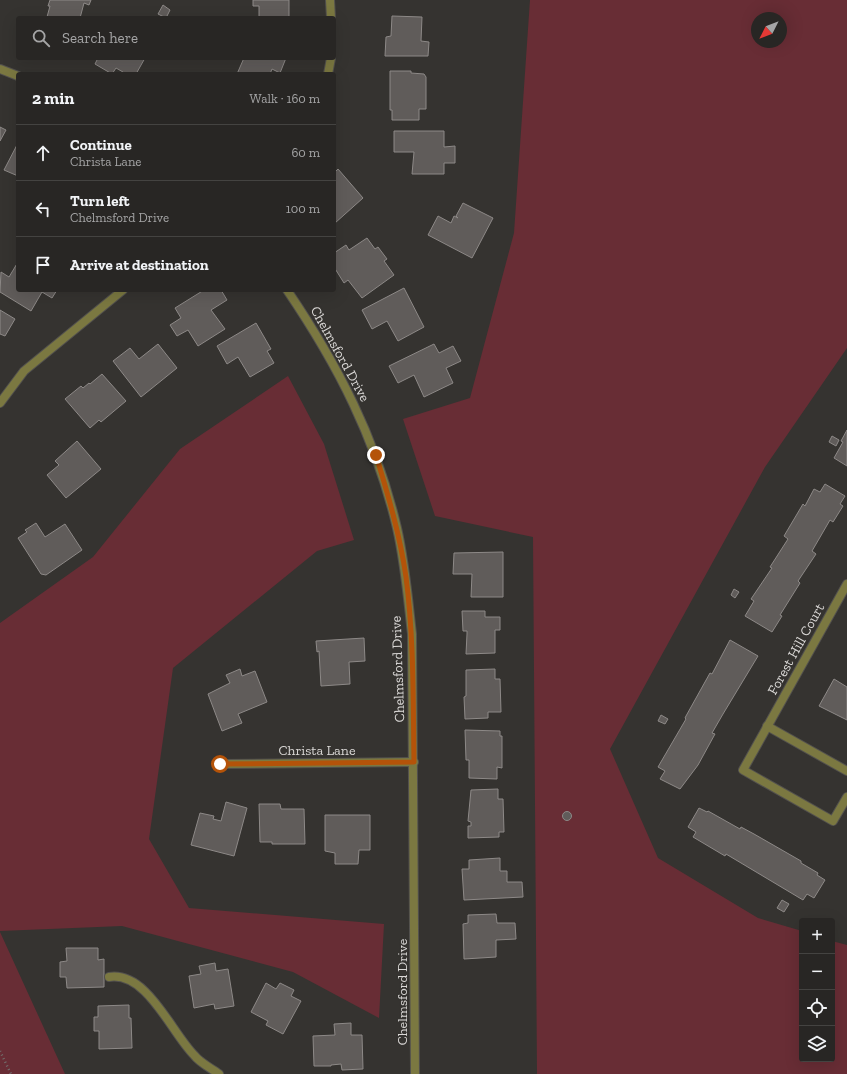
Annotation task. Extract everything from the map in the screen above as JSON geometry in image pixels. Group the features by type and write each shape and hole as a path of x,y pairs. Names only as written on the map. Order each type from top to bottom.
{"street":[{"path":"330,0 331,16"},
{"path":"328,72 332,60"},
{"path":"0,69 16,75"},
{"path":"0,403 24,371 121,292"},
{"name":"Chelmsford Drive","path":"288,292 312,326 347,388 376,455 397,528 405,576 412,634 415,1074"},
{"name":"Forest Hill Court","path":"847,584 743,770 833,821 847,797"},
{"path":"768,726 847,771"},
{"name":"Christa Lane","path":"220,764 414,762"},
{"path":"109,977 119,976 138,986 147,993 194,1056 218,1074"}],"path":[{"path":"0,1051 11,1074"}],"shaded area":[{"path":"530,0 847,0 847,348 765,467 610,749 658,858 758,918 799,930 799,1062 835,1062 835,942 847,945 847,1074 537,1074 533,537 435,516 403,419 470,398 514,233"},
{"path":"288,376 324,444 354,540 317,551 173,668 149,839 189,908 384,924 379,1018 293,972 122,926 0,931 0,623 93,557 180,449"},
{"path":"0,932 59,1061 65,1074 0,1074"}],"building":[{"path":"50,0 91,0 89,5 84,3 81,16 47,16 50,6 48,6"},
{"path":"253,0 289,0 289,16 259,16 259,6 253,6"},
{"path":"163,5 170,10 167,16 158,14"},
{"path":"392,16 422,17 421,41 429,42 428,56 385,56 386,37 391,36"},
{"path":"97,60 144,60 137,72 123,72 116,68 113,72 109,72 95,64"},
{"path":"243,60 285,60 280,72 272,69 271,72 238,72"},
{"path":"390,71 411,71 411,73 424,74 426,77 426,109 419,109 419,120 392,120 392,110 390,110"},
{"path":"0,127 6,130 0,141"},
{"path":"394,131 444,131 444,147 455,146 455,163 444,163 444,174 412,174 414,152 394,152"},
{"path":"16,147 16,175 4,170"},
{"path":"338,169 363,198 336,222 336,171"},
{"path":"463,203 493,218 472,258 428,235 438,216 451,223 454,216 458,218 456,216"},
{"path":"367,238 375,249 378,247 387,259 384,261 394,275 362,298 348,280 344,283 336,270 336,252 346,245 349,250"},
{"path":"16,265 16,292 42,292 31,311 0,292 1,272 9,277"},
{"path":"404,288 424,327 398,341 387,321 372,329 362,310"},
{"path":"42,292 56,292 52,298"},
{"path":"201,292 222,292 227,300 211,310 225,329 198,346 188,330 177,336 170,325 181,318 175,308"},
{"path":"0,310 15,319 5,336 0,334"},
{"path":"256,323 271,349 267,351 274,363 250,377 238,357 227,364 217,346"},
{"path":"158,344 177,368 141,397 113,361 130,348 139,359"},
{"path":"434,344 439,353 453,346 461,361 446,368 453,383 424,397 414,375 398,383 389,366"},
{"path":"102,374 126,401 101,422 99,420 90,428 65,399 81,386 83,388 89,383 90,384"},
{"path":"847,430 847,466 834,458 843,442 841,441"},
{"path":"832,436 839,440 836,446 829,442"},
{"path":"77,441 101,469 66,498 47,475 59,465 55,461"},
{"path":"825,484 845,496 840,504 843,506 833,522 830,520 812,551 816,554 798,581 800,583 780,615 782,616 772,632 745,616 754,601 751,599 772,568 770,567 788,539 784,536 803,504 805,506 814,489 820,492"},
{"path":"36,523 45,537 65,524 82,550 46,575 41,574 18,538 27,532 25,530"},
{"path":"503,552 503,597 471,597 472,574 453,574 454,553"},
{"path":"734,589 739,592 735,598 731,595"},
{"path":"462,611 485,611 485,617 500,617 500,630 495,630 495,653 466,654 467,631 463,631"},
{"path":"364,638 365,661 349,662 350,684 321,686 319,651 317,652 316,641"},
{"path":"730,640 758,656 712,733 715,734 698,765 680,789 660,779 665,771 658,767"},
{"path":"240,669 242,676 255,671 267,702 238,714 242,723 222,731 208,694 230,683 226,675"},
{"path":"495,669 495,679 500,679 501,712 488,712 488,718 465,719 464,697 466,696 466,670"},
{"path":"834,679 847,687 847,720 819,706"},
{"path":"661,715 668,719 665,724 658,721"},
{"path":"465,730 500,731 500,736 502,736 502,768 497,767 497,779 469,778 469,760 466,760"},
{"path":"498,789 498,799 503,799 504,832 499,832 499,837 468,838 468,826 471,826 471,822 468,821 471,790"},
{"path":"226,802 247,808 234,856 191,845 200,813 214,816 213,819 221,821"},
{"path":"259,804 280,804 281,809 304,809 305,844 272,844 272,842 260,842"},
{"path":"699,808 707,812 708,811 740,829 741,827 754,834 801,861 801,863 818,873 817,875 825,880 814,898 807,894 803,900 726,854 725,856 693,837 696,832 688,827"},
{"path":"565,812 569,812 571,816 569,820 565,820 563,818 563,814"},
{"path":"325,815 370,815 370,850 359,850 358,864 335,864 335,853 325,851"},
{"path":"500,858 500,871 507,871 507,882 522,882 523,897 464,900 462,869 469,869 469,860"},
{"path":"782,900 789,904 784,912 777,908"},
{"path":"496,914 497,923 515,923 516,939 496,940 496,957 464,959 463,924 468,923 468,915"},
{"path":"66,948 98,948 98,960 104,959 104,987 67,988 66,977 60,977 60,962 67,961"},
{"path":"215,963 216,971 228,969 234,1006 215,1009 214,1004 194,1008 189,976 201,974 199,966"},
{"path":"266,983 276,989 280,983 294,990 291,996 301,1001 283,1034 266,1025 268,1021 251,1012"},
{"path":"129,1005 132,1048 99,1049 99,1031 94,1031 94,1017 98,1017 98,1006"},
{"path":"351,1023 351,1035 362,1035 363,1069 342,1070 341,1064 331,1066 314,1066 313,1036 335,1035 334,1024"}],"route":[{"path":"220,764 414,762 412,634 405,576 397,528 376,455"}]}
